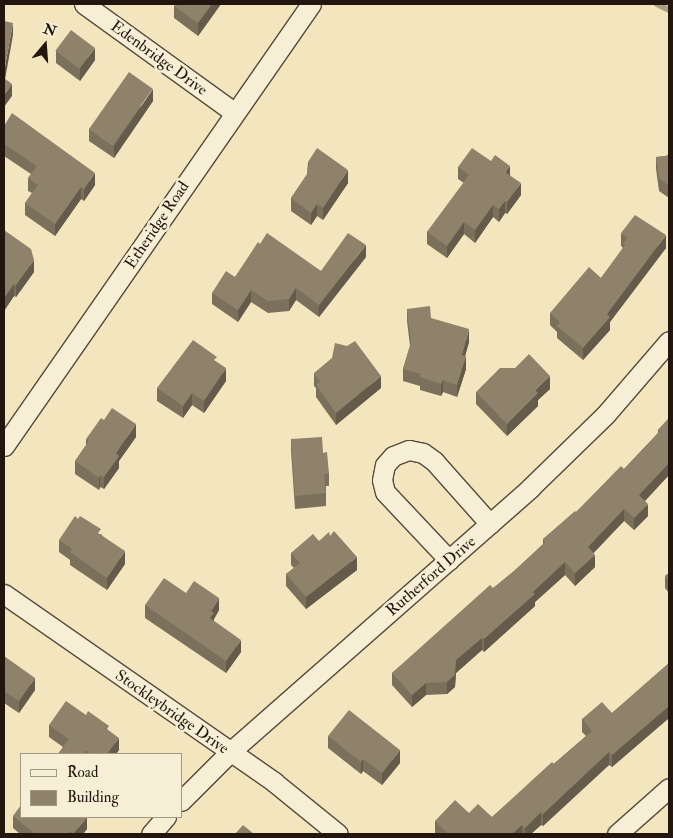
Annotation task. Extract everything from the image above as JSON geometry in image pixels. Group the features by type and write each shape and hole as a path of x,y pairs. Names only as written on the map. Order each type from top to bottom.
{"street":[{"name":"Edenbridge Drive","path":"84,4 234,112"},
{"name":"Etheridge Road","path":"4,446 234,112 311,4"},
{"name":"Rutherford Drive","path":"182,800 230,752 490,524 606,414 669,341"},
{"path":"449,560 385,492 382,480 385,465 393,456 409,450 422,453 434,461 490,524"},
{"name":"Stockleybridge Drive","path":"4,594 274,782 338,834"},
{"path":"617,834 669,788"},
{"path":"151,834 165,818"}],"building":[{"path":"175,4 212,4 198,23 174,6"},
{"path":"4,21 13,23 4,72"},
{"path":"71,30 95,48 79,69 55,51"},
{"path":"129,72 153,89 113,146 89,129"},
{"path":"4,78 12,84 4,95"},
{"path":"12,113 95,173 84,189 81,187 55,224 25,203 38,185 28,178 37,166 4,144 4,126"},
{"path":"317,148 348,170 323,208 317,204 311,213 291,198 309,171 307,169 310,164 308,162"},
{"path":"472,148 491,161 495,155 510,166 505,172 521,183 507,202 505,201 499,209 493,205 475,230 464,222 447,246 427,232 469,175 458,167"},
{"path":"669,154 669,186 659,178 656,157"},
{"path":"635,215 666,235 607,314 610,317 583,348 557,326 560,322 550,313 589,267 601,278 625,245 623,244 627,238 621,233"},
{"path":"4,230 31,249 34,260 4,298"},
{"path":"267,233 321,271 348,233 366,245 319,305 296,288 289,299 268,301 251,290 238,310 212,293 226,271 235,277 258,242 260,244"},
{"path":"430,306 431,318 469,329 462,355 466,356 457,385 443,380 441,384 420,377 421,374 403,369 411,342 407,309"},
{"path":"193,340 217,357 214,360 226,368 204,401 192,393 183,406 157,388"},
{"path":"355,341 381,376 336,413 316,385 320,382 314,373 332,358 335,343 347,346"},
{"path":"529,354 550,376 535,390 538,393 507,424 476,392 500,368 515,368"},
{"path":"112,408 136,424 116,453 119,456 104,477 100,475 99,478 75,461 89,441 86,439 101,418 104,420"},
{"path":"669,418 669,463 639,495 648,504 634,518 624,509 588,547 595,555 575,573 565,562 533,592 535,594 484,639 482,638 456,660 455,675 447,682 426,683 412,695 392,673 490,585 493,588 514,571 545,542 543,539 576,512 621,466 624,469 660,431 658,430"},
{"path":"322,437 323,453 327,452 329,474 324,474 326,493 295,496 291,439"},
{"path":"75,516 78,519 80,516 101,529 98,533 125,551 107,578 70,552 72,549 59,540"},
{"path":"334,531 357,557 306,597 286,574 300,563 291,553 313,534 319,541 329,532 330,536"},
{"path":"164,578 186,593 194,581 219,598 211,611 214,613 210,618 241,640 226,661 145,605"},
{"path":"4,656 35,678 19,701 4,691"},
{"path":"669,663 669,706 612,755 609,752 543,814 541,812 525,828 522,825 512,834 448,834 435,821 455,800 469,813 478,804 492,817 552,762 554,764 592,731 582,719 602,702 612,713"},
{"path":"66,701 86,715 88,711 109,726 107,729 119,738 108,753 90,753 86,750 84,753 59,753 69,739 49,725"},
{"path":"349,710 400,750 382,773 363,759 361,762 328,736"},
{"path":"20,806 20,818 86,818 73,834 70,831 67,834 35,834 13,816"},
{"path":"243,825 254,834 235,834"}],"waterway":[{"path":"657,4 669,10"}]}
